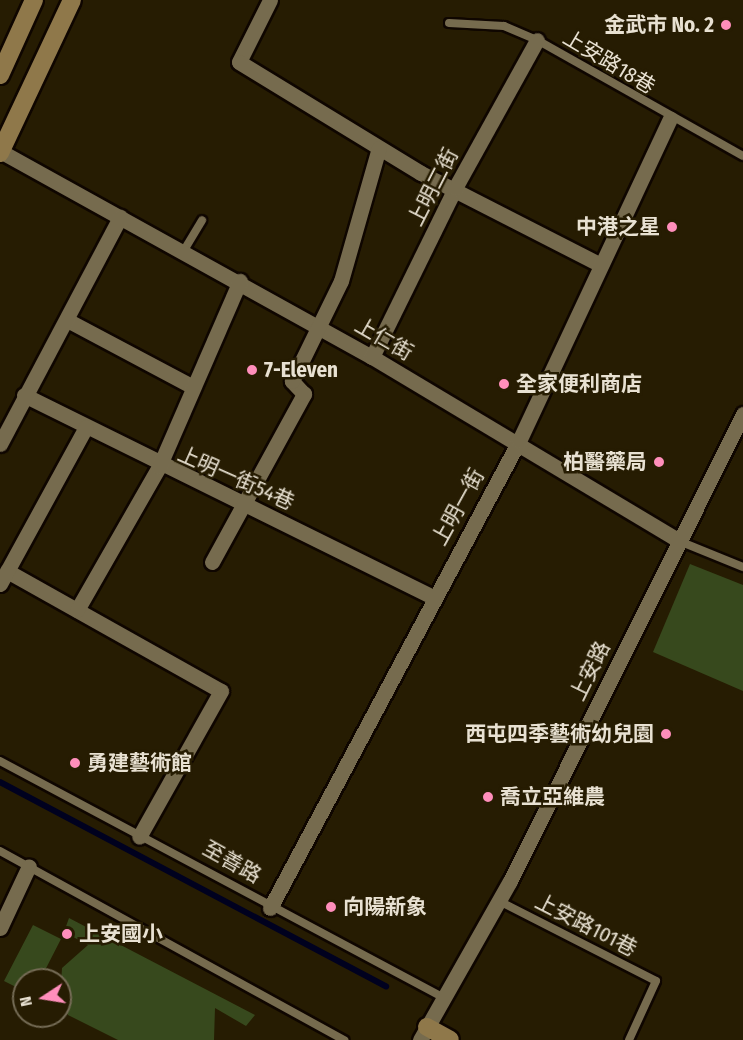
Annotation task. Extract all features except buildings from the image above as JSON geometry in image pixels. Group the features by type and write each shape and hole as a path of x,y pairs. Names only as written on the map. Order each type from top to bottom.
{"main road":[{"path":"0,75 34,0"},
{"path":"0,152 72,0"},
{"path":"424,1033 450,1040"}],"street":[{"path":"270,0 239,62 379,148 601,265"},
{"name":"上明二街","path":"372,357 455,188 537,40"},
{"name":"上明一街","path":"270,908 432,597 519,441 670,119"},
{"path":"212,562 304,394 292,381 319,326 357,232 379,148"},
{"name":"上仁街","path":"0,152 319,326 519,441 678,540"},
{"path":"0,444 24,395 68,320 120,217"},
{"path":"78,610 159,467 191,386 240,281"},
{"path":"68,320 191,386"},
{"name":"上明一街54巷","path":"24,395 159,467 246,502 432,597"},
{"name":"上安路","path":"424,1033 499,901 743,414"},
{"path":"86,427 4,578 78,610 221,691 139,837"},
{"path":"0,928 29,866"}],"lane":[{"name":"上安路18巷","path":"449,22 504,26 537,40 670,119 743,156"},
{"path":"183,252 202,220"},
{"name":"上仁街","path":"678,540 743,567"},
{"name":"至善路","path":"0,761 270,908 444,998"},
{"path":"0,851 344,1040"},
{"name":"上安路101巷","path":"499,901 656,981 629,1040"}],"green space":[{"path":"690,564 743,585 743,691 653,652"},
{"path":"69,918 255,1015 246,1026 215,1008 214,1040 118,1040 72,1017 72,968 62,968 88,945 64,932"},
{"path":"33,925 61,939 46,968 12,968 12,985 4,981"}],"waterway":[{"path":"0,782 386,986"}],"place":[{"name":"金武市 No. 2","path":"726,25"},
{"name":"中港之星","path":"672,227"},
{"name":"7-Eleven","path":"252,370"},
{"name":"全家便利商店","path":"504,384"},
{"name":"柏醫藥局","path":"659,462"},
{"name":"西屯四季藝術幼兒園","path":"666,734"},
{"name":"勇建藝術館","path":"75,763"},
{"name":"喬立亞維農","path":"488,797"},
{"name":"向陽新象","path":"331,907"},
{"name":"上安國小","path":"67,934"}]}
